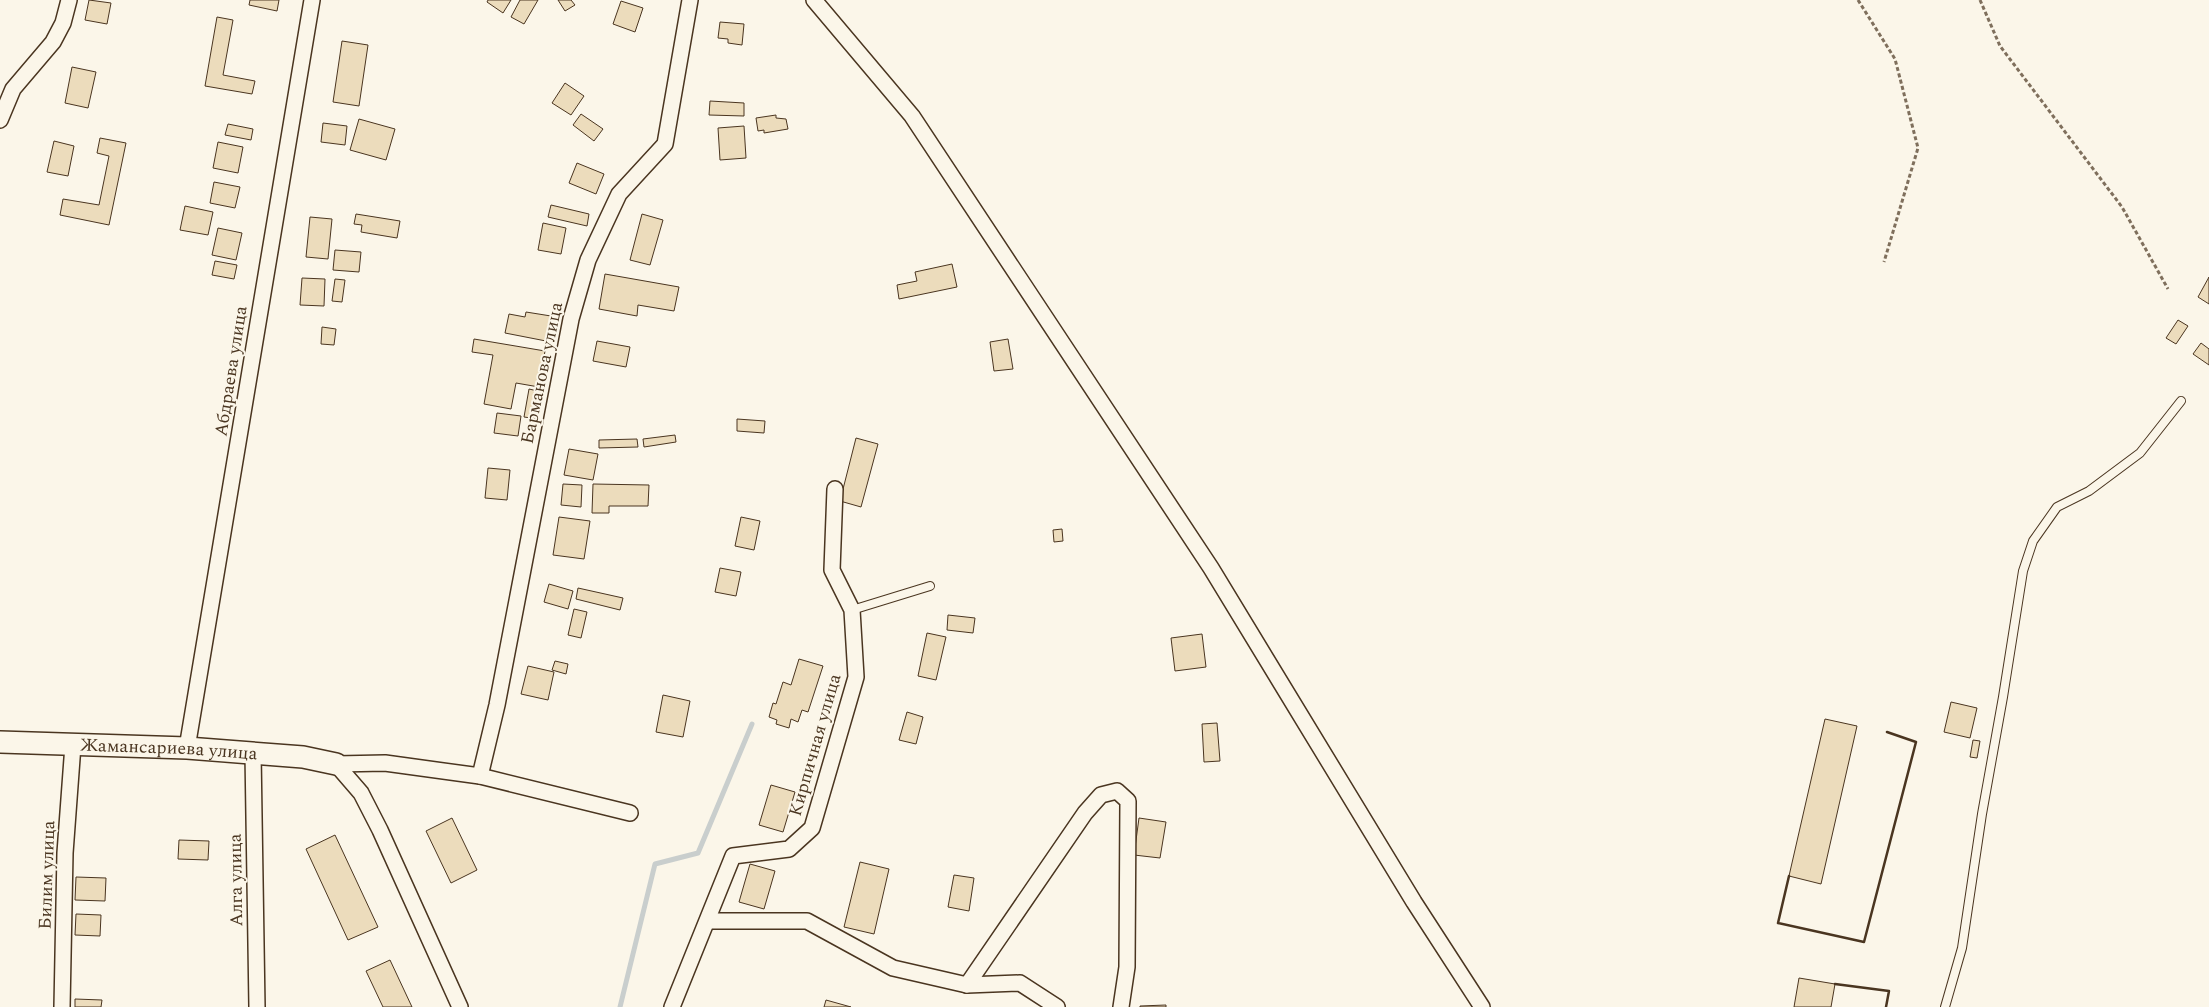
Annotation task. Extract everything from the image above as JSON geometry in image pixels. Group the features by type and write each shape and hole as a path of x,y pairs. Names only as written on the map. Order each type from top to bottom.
{"street":[{"path":"0,120 13,89 53,42 63,23 69,0"},
{"name":"Абдраева улица","path":"187,748 312,0"},
{"name":"Барманова улица","path":"480,776 497,705 571,319 588,260 618,194 665,144 690,0"},
{"path":"814,0 912,116 1211,568 1414,902 1482,1007"},
{"name":"Кирпичная улица","path":"672,1007 733,856 789,849 812,828 856,677 852,610 832,570 835,489"},
{"name":"Жамансариева улица","path":"0,742 253,752 303,756 336,764"},
{"name":"Билим улица","path":"62,1007 65,854 73,745"},
{"name":"Алга улица","path":"253,752 257,1007"},
{"path":"336,764 385,764 480,776 630,813"},
{"path":"336,764 360,793 380,830 460,1007"},
{"path":"967,985 1085,813 1101,795 1117,791 1128,800 1127,967 1121,1007"},
{"path":"708,921 807,921 892,968 967,985 1020,983 1057,1007"}],"lane":[{"path":"1945,1007 1962,948 1982,814 2023,571 2033,541 2057,507 2089,491 2140,453 2181,401"},
{"path":"852,610 930,586"}],"path":[{"path":"1858,0 1895,59 1918,148 1884,262"},
{"path":"1980,0 2000,46 2122,207 2168,289"}],"building":[{"path":"89,0 111,3 107,24 85,20"},
{"path":"250,0 279,0 277,11 249,5"},
{"path":"488,0 511,0 503,13 487,2"},
{"path":"520,0 538,0 524,24 511,17"},
{"path":"558,0 571,0 575,5 565,11"},
{"path":"621,1 643,8 635,32 613,24"},
{"path":"217,17 233,20 223,75 255,81 252,94 205,86"},
{"path":"720,22 744,24 742,45 728,43 728,39 718,38"},
{"path":"342,41 368,45 359,106 333,102"},
{"path":"72,67 96,72 88,108 65,103"},
{"path":"565,83 584,96 571,115 552,103"},
{"path":"710,101 744,103 744,116 709,115"},
{"path":"581,114 603,129 594,141 573,125"},
{"path":"776,115 776,118 786,119 788,129 764,133 764,130 758,131 756,118"},
{"path":"359,119 395,129 386,160 350,150"},
{"path":"323,123 347,126 345,145 321,142"},
{"path":"228,124 253,129 251,140 225,135"},
{"path":"744,126 746,158 720,160 718,128"},
{"path":"100,138 126,143 109,225 60,215 63,199 99,205 109,156 97,153"},
{"path":"54,141 74,146 68,176 47,172"},
{"path":"218,142 243,147 238,173 213,168"},
{"path":"577,163 604,174 596,194 569,183"},
{"path":"214,182 240,187 235,208 210,203"},
{"path":"551,205 589,214 587,226 548,217"},
{"path":"185,206 213,212 208,235 180,230"},
{"path":"356,214 400,221 397,238 361,232 362,225 354,224"},
{"path":"642,214 663,220 650,265 630,260"},
{"path":"310,217 332,219 328,259 306,257"},
{"path":"543,223 566,228 561,254 538,250"},
{"path":"218,228 242,233 236,260 212,255"},
{"path":"335,250 361,252 359,272 333,270"},
{"path":"215,261 237,265 234,279 212,275"},
{"path":"952,264 957,287 899,299 897,285 917,281 915,272"},
{"path":"605,274 679,287 674,311 638,305 637,316 599,309"},
{"path":"2209,277 2209,304 2198,297"},
{"path":"302,278 325,279 324,306 300,305"},
{"path":"335,279 345,280 342,302 332,301"},
{"path":"526,312 551,316 546,341 505,333 509,314 525,317"},
{"path":"2178,320 2188,326 2176,344 2166,338"},
{"path":"322,327 336,329 334,345 321,344"},
{"path":"474,339 545,351 539,387 516,383 511,409 484,404 493,355 472,352"},
{"path":"1008,339 1013,369 994,371 990,342"},
{"path":"597,341 630,347 626,367 593,361"},
{"path":"2201,343 2209,349 2209,365 2193,354"},
{"path":"529,389 542,392 538,419 524,417"},
{"path":"497,413 521,416 518,436 494,433"},
{"path":"737,419 765,421 764,433 737,431"},
{"path":"675,435 676,442 644,447 643,439"},
{"path":"856,438 878,444 861,507 840,501"},
{"path":"637,439 638,447 599,448 599,440"},
{"path":"569,449 598,454 593,480 564,475"},
{"path":"488,468 510,470 507,500 485,498"},
{"path":"563,484 582,485 581,507 561,505"},
{"path":"593,484 649,485 648,506 609,506 609,513 592,513"},
{"path":"559,517 590,521 584,559 553,555"},
{"path":"741,517 760,521 754,550 735,546"},
{"path":"1062,529 1063,541 1054,542 1053,530"},
{"path":"720,568 741,572 736,596 715,592"},
{"path":"549,584 573,591 568,609 544,602"},
{"path":"578,588 623,598 620,610 576,599"},
{"path":"574,609 587,612 581,638 568,635"},
{"path":"948,615 975,618 973,633 947,630"},
{"path":"927,633 946,637 936,680 918,676"},
{"path":"1202,634 1206,667 1175,671 1171,638"},
{"path":"799,659 823,666 808,712 802,710 798,722 791,719 789,728 776,724 777,720 769,717 773,703 776,704 783,682 791,685"},
{"path":"555,661 568,664 566,674 552,670"},
{"path":"528,666 554,672 548,700 521,694"},
{"path":"663,695 690,701 683,737 656,732"},
{"path":"1951,702 1977,708 1970,738 1944,732"},
{"path":"907,712 923,717 916,744 899,740"},
{"path":"1825,719 1857,726 1821,884 1789,876"},
{"path":"1217,723 1220,761 1204,762 1202,724"},
{"path":"1973,740 1980,741 1977,758 1970,757"},
{"path":"771,785 795,792 783,832 759,825"},
{"path":"452,818 477,870 451,883 426,831"},
{"path":"1139,818 1166,822 1160,858 1134,855"},
{"path":"335,835 378,927 348,940 306,849"},
{"path":"179,840 209,841 208,860 178,859"},
{"path":"860,862 889,869 874,934 844,927"},
{"path":"750,864 775,871 764,909 739,902"},
{"path":"954,875 974,878 969,911 948,907"},
{"path":"76,877 106,878 105,901 75,900"},
{"path":"76,914 101,915 100,936 75,935"},
{"path":"390,960 412,1007 383,1007 366,971"},
{"path":"1799,978 1835,984 1831,1007 1794,1007"},
{"path":"75,999 102,1000 101,1007 75,1007"},
{"path":"826,1000 851,1007 824,1007"},
{"path":"1166,1005 1166,1007 1140,1007 1140,1006"}],"waterway":[{"path":"620,1007 655,864 698,853 752,724"}],"wall":[{"path":"1789,876 1778,923 1864,942 1916,742 1887,732"},
{"path":"1835,984 1889,991 1886,1007"}]}
